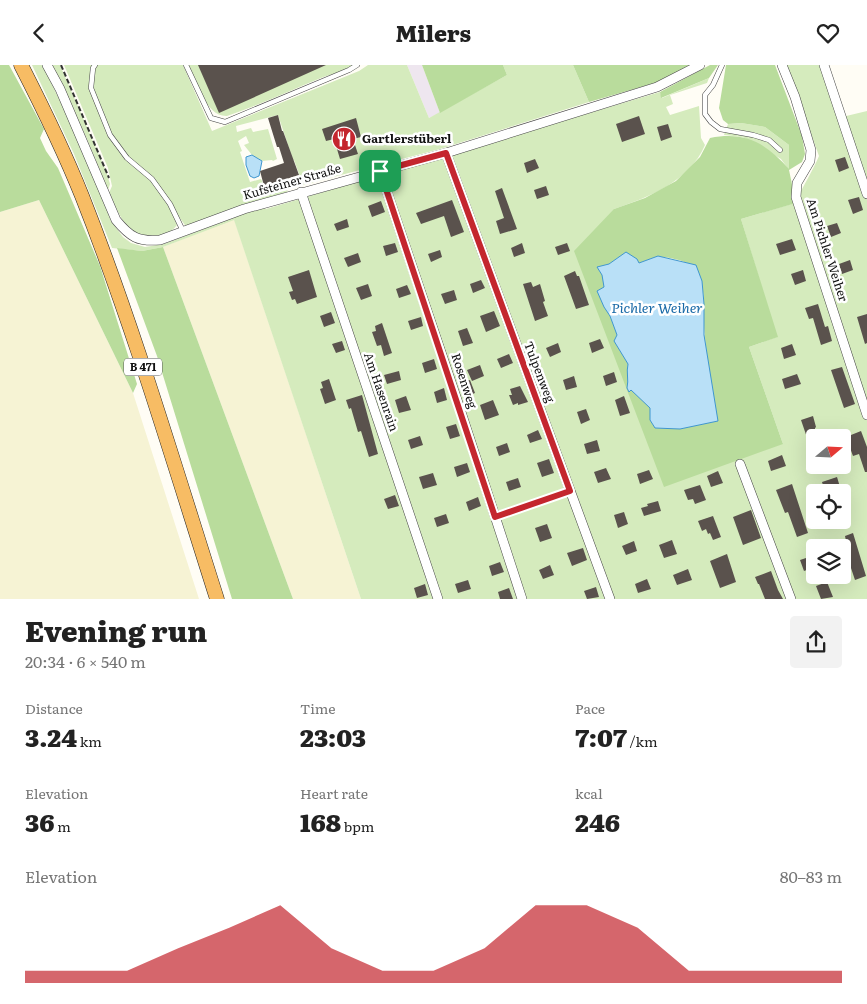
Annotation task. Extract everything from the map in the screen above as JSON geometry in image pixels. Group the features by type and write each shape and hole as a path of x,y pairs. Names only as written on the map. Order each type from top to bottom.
{"highway":[{"name":"B 471","path":"21,65 54,131 75,179 120,296 217,599"}],"street":[{"name":"Kufsteiner Straße","path":"47,65 60,89 116,220 125,231 147,241 160,240 244,209 446,153 657,87 700,65"},
{"name":"Am Pichler Weiher","path":"782,65 795,97 811,149 810,161 798,183 796,197 867,415"},
{"path":"824,65 867,194"},
{"name":"Tulpenweg","path":"446,153 610,599"},
{"name":"Rosenweg","path":"380,171 522,599"},
{"name":"Am Hasenrain","path":"301,192 438,599"},
{"path":"740,464 791,599"}],"lane":[{"path":"95,65 91,88 110,135 127,158 152,179 170,204 183,231"},
{"path":"186,65 211,118 225,121 348,71 357,65"},
{"path":"722,65 713,85 705,95 705,114 710,123 720,129 753,135 769,141 780,150"},
{"path":"495,517 570,491"}],"shaded area":[{"path":"407,65 422,65 440,113 429,118"},
{"path":"39,200 133,393 199,599 0,599 0,212"},
{"path":"234,219 361,599 293,599 163,247"}],"green space":[{"path":"0,65 9,65 44,129 40,138 46,151 58,168 100,266 137,384 133,393 39,200 0,212"},
{"path":"32,65 42,65 47,74 84,151 111,221 123,237 131,243 145,247 164,244 251,211 266,209 660,92 662,98 709,78 707,83 670,95 673,104 666,107 670,115 699,106 701,138 705,145 698,158 689,169 667,186 641,199 614,209 783,444 749,347 777,337 741,219 795,203 819,156 786,65 821,65 842,117 867,111 867,599 361,599 234,220 163,247 142,251 112,248 74,154"},
{"path":"51,65 60,65 106,171 110,184 108,190 86,137"},
{"path":"64,65 183,65 212,131 359,71 368,65 407,65 429,118 507,75 503,65 573,65 589,102 440,149 303,185 294,160 285,162 292,157 278,115 236,126 237,132 251,128 253,132 268,129 277,159 262,161 252,155 244,145 249,143 246,136 238,141 242,151 240,152 250,182 261,179 266,189 280,186 282,191 288,189 287,192 189,226 185,225 179,217 175,218 177,225 170,232 153,237 144,236 130,229 116,209 109,193 112,186 108,168"},
{"path":"188,65 353,65 227,116 213,111 208,105"},
{"path":"422,65 503,65 507,75 440,113"},
{"path":"573,65 690,65 655,83 589,102"},
{"path":"710,65 718,65 709,78 661,98 660,92"},
{"path":"726,65 775,65 802,136 805,154 802,162 789,170 796,203 741,219 778,337 749,347 783,444 664,487 574,251 614,209 645,198 676,181 700,157 710,138 735,136 755,141 781,160 789,169 789,145 765,127 741,123 728,124 723,120 719,108","holes":["626,252 639,263 654,258 667,257 690,265 697,273 703,293 705,337 717,421 680,429 655,428 650,420 650,408 627,388 628,364 614,341 617,335 598,291 605,287 602,275 597,267 609,264"]},
{"path":"741,123 765,127 789,145 789,170 781,159 743,137 724,135 728,124"},
{"path":"163,247 293,599 232,599 157,356 117,248 142,251"}],"water":[{"path":"252,155 262,161 259,176 254,178 250,176 246,165 246,157"},
{"name":"Pichler Weiher","path":"626,252 637,259 639,263 658,256 696,265 702,281 704,335 718,421 680,429 655,428 650,420 650,408 631,390 629,392 627,388 628,364 614,341 617,335 597,291 604,287 602,275 597,267 609,264"}],"building":[{"path":"198,65 326,65 219,113"},
{"path":"278,115 282,131 299,175 264,186 260,171 284,163 268,118"},
{"path":"639,116 645,134 622,142 616,124"},
{"name":"Gartlerstüberl","path":"356,118 361,137 353,139 358,154 340,159 334,139 326,141 322,129"},
{"path":"668,124 672,137 661,141 657,127"},
{"path":"845,157 849,168 839,172 835,160"},
{"path":"535,159 539,168 527,173 524,163"},
{"path":"546,186 549,195 537,199 534,190"},
{"path":"502,188 517,229 500,234 496,221 504,218 495,191"},
{"path":"859,197 863,210 853,214 848,200"},
{"path":"452,200 464,232 451,237 444,216 421,224 416,213"},
{"path":"381,201 385,212 372,217 368,206"},
{"path":"347,219 349,227 337,231 334,224"},
{"path":"837,223 841,233 831,237 827,226"},
{"path":"792,239 796,250 780,255 776,244"},
{"path":"395,243 398,252 386,256 383,246"},
{"path":"522,243 525,253 514,257 511,248"},
{"path":"567,243 570,251 558,255 555,247"},
{"path":"440,250 442,257 431,262 428,254"},
{"path":"358,253 361,262 348,267 344,258"},
{"path":"850,260 853,270 842,274 839,264"},
{"path":"309,270 317,297 297,304 295,299 292,300 289,292 293,291 288,277"},
{"path":"803,270 806,281 795,285 791,274"},
{"path":"575,271 577,276 579,276 589,305 576,309 564,276"},
{"path":"481,280 485,288 473,293 470,284"},
{"path":"531,282 533,287 540,284 548,316 535,321 523,284"},
{"path":"368,284 372,296 361,300 356,288"},
{"path":"407,285 411,294 399,298 396,289"},
{"path":"454,290 457,300 445,304 441,294"},
{"path":"818,304 825,327 828,326 832,341 821,345 813,318 809,319 805,308"},
{"path":"494,311 500,326 486,332 480,316"},
{"path":"331,312 335,323 324,327 320,316"},
{"path":"867,314 867,343 865,344 857,317"},
{"path":"421,317 423,326 411,330 408,321"},
{"path":"382,323 392,353 384,356 381,345 377,346 372,332 376,331 375,326"},
{"path":"467,328 473,343 463,346 458,331"},
{"path":"600,339 604,348 592,353 589,343"},
{"path":"342,341 345,350 336,353 332,344"},
{"path":"558,343 561,352 550,357 546,348"},
{"path":"792,344 796,355 784,359 781,348"},
{"path":"509,354 513,363 501,368 497,359"},
{"path":"434,359 437,369 425,373 422,363"},
{"path":"480,365 484,376 472,381 467,370"},
{"path":"842,367 855,404 844,408 831,370"},
{"path":"399,371 401,380 387,384 384,375"},
{"path":"614,372 617,382 606,386 603,376"},
{"path":"797,374 801,384 785,389 782,379"},
{"path":"574,376 577,387 566,390 563,380"},
{"path":"329,379 336,400 325,404 320,389 323,388 321,382"},
{"path":"470,380 475,393 465,397 460,383"},
{"path":"520,386 528,402 513,405 509,395 512,395 510,389"},
{"path":"444,388 447,400 437,403 434,392"},
{"path":"362,395 378,454 369,457 361,431 358,432 351,408 349,409 346,400"},
{"path":"406,396 411,410 399,413 395,400"},
{"path":"624,396 630,413 620,416 615,400"},
{"path":"493,400 499,415 485,420 480,405"},
{"path":"586,409 590,420 581,424 577,412"},
{"path":"813,416 815,429 806,429 806,435 801,420"},
{"path":"456,424 460,436 450,439 446,427"},
{"path":"538,430 542,439 530,443 527,435"},
{"path":"861,431 867,447 867,472 865,472 859,454 853,456 851,435"},
{"path":"420,436 423,445 411,449 408,440"},
{"path":"597,440 600,451 587,454 584,444"},
{"path":"507,443 510,452 499,456 496,447"},
{"path":"782,455 786,466 771,471 768,461"},
{"path":"549,459 554,473 542,477 537,463"},
{"path":"467,463 470,472 457,477 454,467"},
{"path":"606,468 611,479 598,483 594,472"},
{"path":"649,470 653,479 640,484 637,474"},
{"path":"718,471 723,483 711,487 707,476"},
{"path":"433,473 437,485 423,489 419,477"},
{"path":"837,477 839,484 823,484 822,482"},
{"path":"518,478 521,487 509,491 506,482"},
{"path":"792,484 808,533 797,537 788,512 785,513 776,490"},
{"path":"700,485 706,500 695,504 693,499 688,500 684,490"},
{"path":"395,495 399,506 388,509 384,499"},
{"path":"478,497 481,506 469,511 466,502"},
{"path":"658,501 661,511 644,516 641,508"},
{"path":"751,510 761,538 743,545 733,517"},
{"path":"624,512 628,524 618,528 614,515"},
{"path":"446,514 449,523 437,527 434,518"},
{"path":"713,516 721,537 713,540 706,529 702,531 698,521"},
{"path":"547,524 552,538 540,542 535,528"},
{"path":"853,533 866,576 855,580 851,568 851,539 846,539 845,536"},
{"path":"672,540 677,554 664,558 659,545"},
{"path":"634,541 637,551 626,555 622,546"},
{"path":"583,548 587,560 572,566 567,553"},
{"path":"727,554 736,582 720,588 710,561"},
{"path":"806,558 806,570 804,571 800,560"},
{"path":"500,562 504,572 492,576 489,566"},
{"path":"550,565 554,575 543,579 539,570"},
{"path":"688,569 692,580 677,585 673,575"},
{"path":"771,571 783,599 765,599 755,577"},
{"path":"647,579 651,589 638,593 635,584"},
{"path":"468,580 471,589 458,593 455,584"},
{"path":"425,584 428,595 417,598 414,588"},
{"path":"828,584 833,597 821,599 816,586"},
{"path":"596,587 599,597 587,599 584,591"},
{"path":"509,588 513,599 500,599 498,592"}],"place":[{"name":"Gartlerstüberl","path":"344,139"}],"route":[{"path":"446,153 570,491 495,517 436,333 380,171 446,153"}]}
